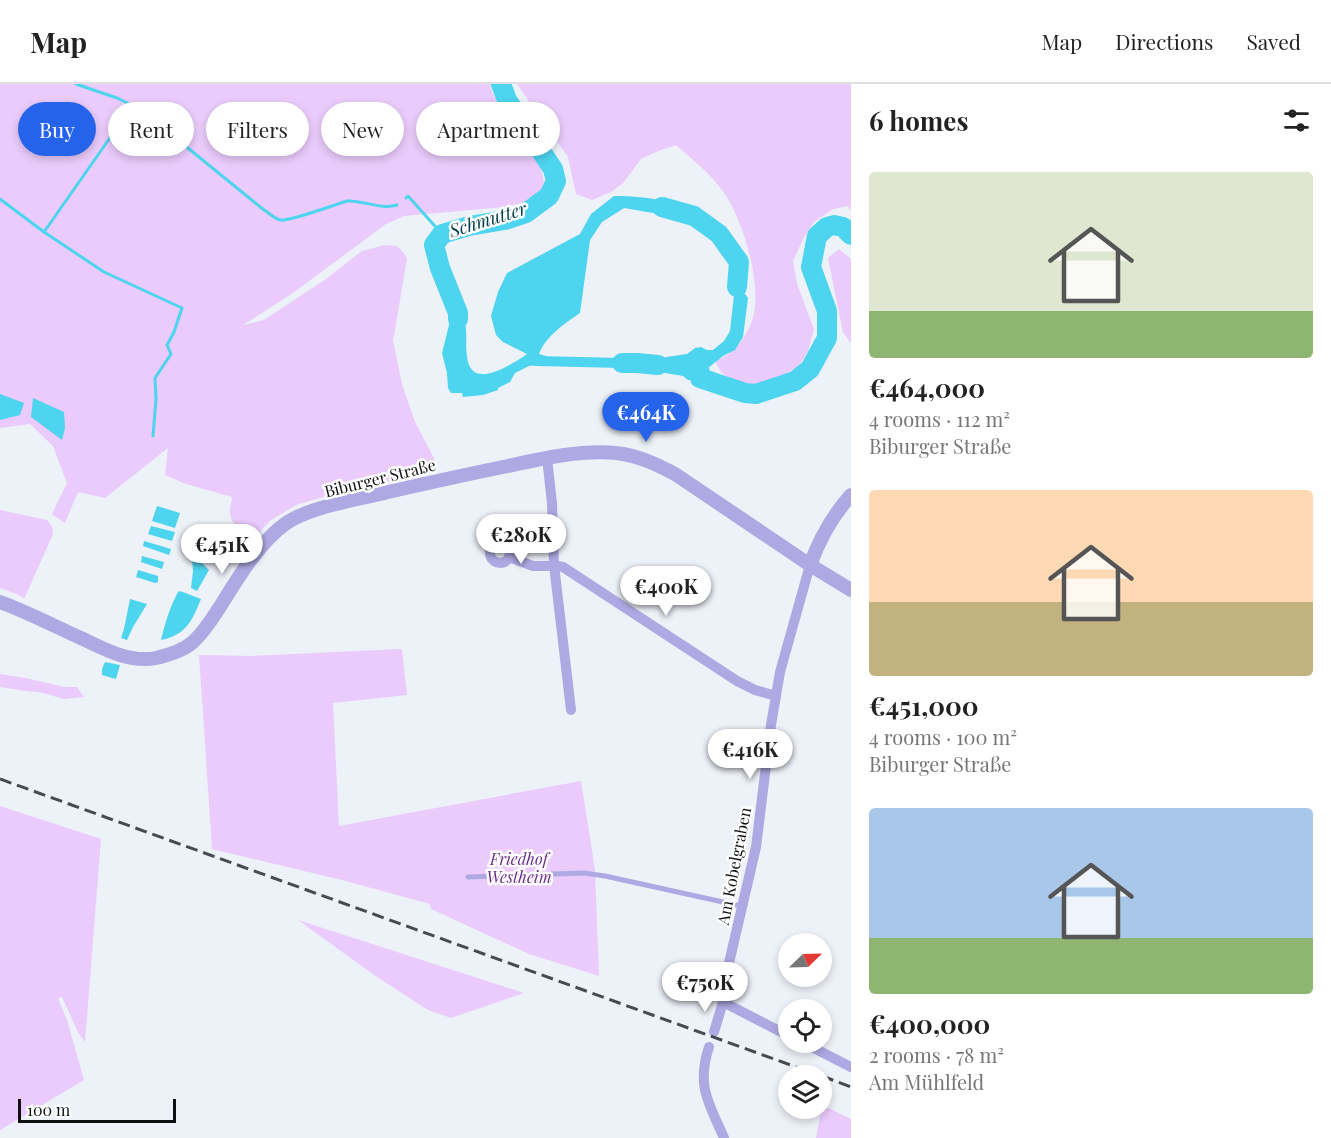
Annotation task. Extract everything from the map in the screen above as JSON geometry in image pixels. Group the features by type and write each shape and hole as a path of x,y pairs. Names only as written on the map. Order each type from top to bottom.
{"street":[{"name":"Biburger Straße","path":"0,602 117,654 138,659 168,655 192,643 208,626 264,543 286,524 312,511 448,478 579,453 616,453 652,462 693,485 810,565 851,590"},
{"path":"548,458 554,565 571,710"},
{"path":"810,565 826,528 851,495"},
{"path":"509,557 532,566 554,565 569,570 737,681 755,690 776,696"},
{"name":"Am Kobelgraben","path":"714,1032 723,1002 729,963 756,847 780,672 810,565"},
{"path":"723,1002 778,1030"},
{"path":"710,1047 703,1067 704,1088 724,1138"},
{"path":"824,1053 851,1067"}],"lane":[{"path":"468,877 584,873 743,907"}],"green space":[{"path":"0,84 490,84 498,102 416,102 416,156 534,156 540,164 544,182 541,191 526,202 505,207 404,216 386,224 293,293 243,325 264,320 326,279 362,251 385,245 397,246 407,259 393,341 402,384 415,422 435,460 435,471 337,493 296,505 271,520 255,537 243,531 233,522 230,511 232,497 186,484 165,475 168,448 105,498 78,492 65,523 52,514 67,483 53,446 30,424 0,428"},
{"path":"517,84 851,84 851,211 848,206 833,209 814,222 793,261 797,284 814,329 808,351 799,366 776,380 756,388 737,384 721,372 715,361 733,351 743,338 750,326 756,296 751,259 739,222 725,194 708,174 676,145 641,159 623,183 611,192 592,200 576,194 568,157 560,146 560,102 530,102"},
{"path":"839,249 851,259 851,343 843,332 828,258"},
{"path":"0,510 47,520 52,527 53,534 23,598 0,588"},
{"name":"Friedhof Westheim","path":"402,649 407,695 333,703 339,826 581,781 595,870 599,976 529,954 431,909 430,904 212,849 199,655 251,656"},
{"path":"0,674 64,687 77,687 84,697 64,699 39,692 0,687"},
{"path":"0,806 101,839 85,1042 62,997 58,998 67,1020 84,1080 0,1130"},
{"path":"298,920 524,993 451,1018 428,1010 377,977"},
{"path":"832,1110 851,1119 851,1138 816,1138 819,1119 832,1119"}],"water":[{"path":"614,196 643,197 664,201 689,213 659,214 624,208 602,222 590,240 580,313 551,336 539,354 549,357 549,364 529,366 515,373 510,382 498,390 483,395 463,397 462,393 451,393 448,388 442,353 452,313 450,293 464,318 470,367 475,372 483,374 492,373 511,364 527,354 503,342 496,335 491,316 498,292 507,273 580,234 591,214"},
{"path":"739,262 742,290 748,298 743,337 735,350 708,368 710,376 715,375 721,385 719,387 713,388 698,380 688,380 683,376 647,370 631,363 647,359 656,362 666,357 687,354 701,347 713,350 724,341 730,331 734,295 730,283 731,268"},
{"path":"0,394 24,403 20,415 0,420"},
{"path":"33,398 64,412 65,428 62,440 31,417"},
{"path":"157,506 180,513 175,528 152,521"},
{"path":"151,526 175,532 172,541 148,534"},
{"path":"144,541 171,549 169,555 143,546"},
{"path":"142,556 164,562 162,569 141,562"},
{"path":"192,559 198,559 209,570 197,591 191,588"},
{"path":"138,570 158,576 158,582 136,577"},
{"path":"180,591 201,599 187,626 177,635 161,640 170,609"},
{"path":"130,599 147,604 127,640 121,638"},
{"path":"105,662 120,665 116,679 102,675"}],"waterway":[{"path":"76,84 117,98 140,109 264,210 281,220 347,201 385,206 397,205"},
{"name":"Schmutter","path":"458,319 458,313 440,268 434,245 442,234 526,213 549,196 556,181 553,169 507,100 501,84"},
{"path":"0,199 44,232 108,141"},
{"path":"406,198 408,196 442,234"},
{"name":"Schmutter","path":"662,207 694,216 719,234 739,262 737,287"},
{"name":"Schmutter","path":"700,372 700,378 745,393 756,394 795,381 810,369 827,338 827,311 811,267 817,236 827,227 834,225 843,227 851,235"},
{"path":"44,232 104,272 182,308 167,345 171,354 155,378 153,436"},
{"name":"Schmutter","path":"536,361 622,363"},
{"name":"Schmutter","path":"622,363 658,365"}],"railway":[{"path":"0,779 791,1065"},
{"path":"832,1080 851,1087"}]}
